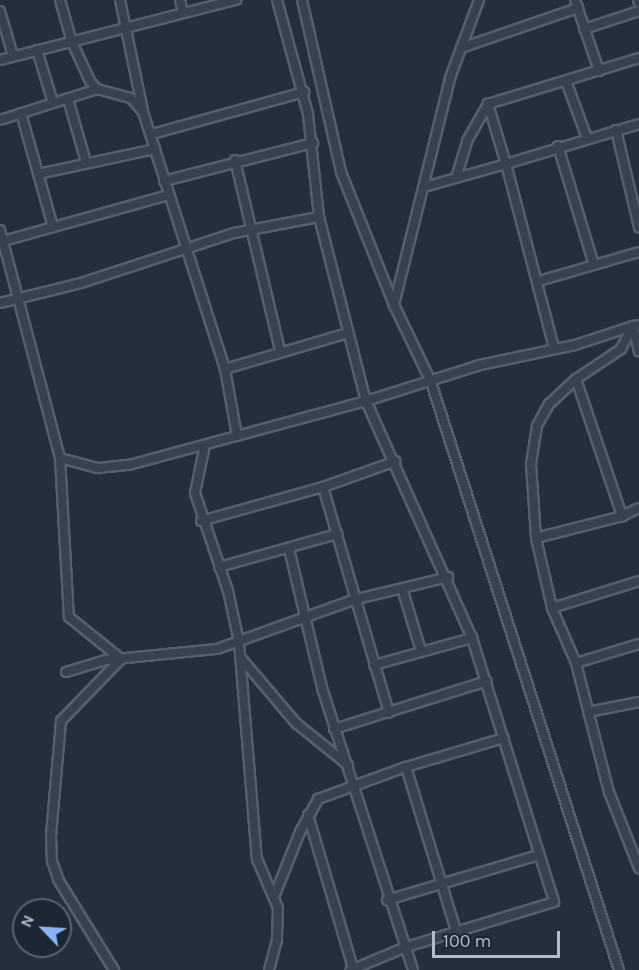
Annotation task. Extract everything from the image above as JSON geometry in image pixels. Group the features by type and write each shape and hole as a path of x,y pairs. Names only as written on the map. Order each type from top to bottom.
{"street":[{"path":"60,0 82,69 97,89"},
{"path":"120,0 128,27 143,112 152,134 164,182 225,369 237,436"},
{"path":"180,0 183,13"},
{"path":"0,60 236,0"},
{"path":"277,0 304,92 313,143 319,217 366,401 396,461 448,577 472,638 554,902 457,934 406,947 352,969 308,815"},
{"path":"302,0 341,172 394,305 431,382 619,970"},
{"path":"394,305 450,78 479,0"},
{"path":"461,48 576,4 599,71"},
{"path":"0,11 13,56"},
{"path":"584,29 639,11"},
{"path":"38,50 53,103"},
{"path":"456,178 467,141 488,104 639,58"},
{"path":"566,81 587,138"},
{"path":"0,120 97,89 131,98 143,112"},
{"path":"152,134 304,92"},
{"path":"68,99 86,162"},
{"path":"488,104 539,281 554,348"},
{"path":"21,113 53,227"},
{"path":"424,187 639,124"},
{"path":"616,130 635,195 639,226"},
{"path":"164,182 236,160 313,143"},
{"path":"558,146 594,265"},
{"path":"38,174 155,149"},
{"path":"236,160 279,351"},
{"path":"3,241 169,195"},
{"path":"0,303 81,283 251,230 319,217"},
{"path":"0,230 60,458 69,617 120,659"},
{"path":"539,281 639,252"},
{"path":"60,458 110,469 366,401 480,365 575,345 636,325"},
{"path":"636,325 639,351"},
{"path":"636,325 621,349 576,379 549,404 537,426 531,465 536,538 552,608 576,663 609,792 638,864"},
{"path":"225,369 279,351 348,333"},
{"path":"576,379 622,516"},
{"path":"205,445 195,493 201,521 219,567 239,642 257,859 274,897 279,925 269,970"},
{"path":"201,521 323,487 396,461"},
{"path":"323,487 353,600 389,713"},
{"path":"536,538 622,516 639,508"},
{"path":"219,567 337,534"},
{"path":"289,549 306,618 311,651 334,729 356,786 387,900 413,970"},
{"path":"66,672 120,659 194,653 239,642 353,600 448,577"},
{"path":"552,608 639,581"},
{"path":"402,588 421,651"},
{"path":"374,665 472,638"},
{"path":"576,663 639,644"},
{"path":"240,657 296,723 348,765"},
{"path":"114,970 59,881 52,861 51,835 61,721 120,659"},
{"path":"334,729 487,681"},
{"path":"588,712 639,702"},
{"path":"274,897 308,815 318,799 406,767 504,738"},
{"path":"406,767 457,934"},
{"path":"387,900 539,855"}]}
